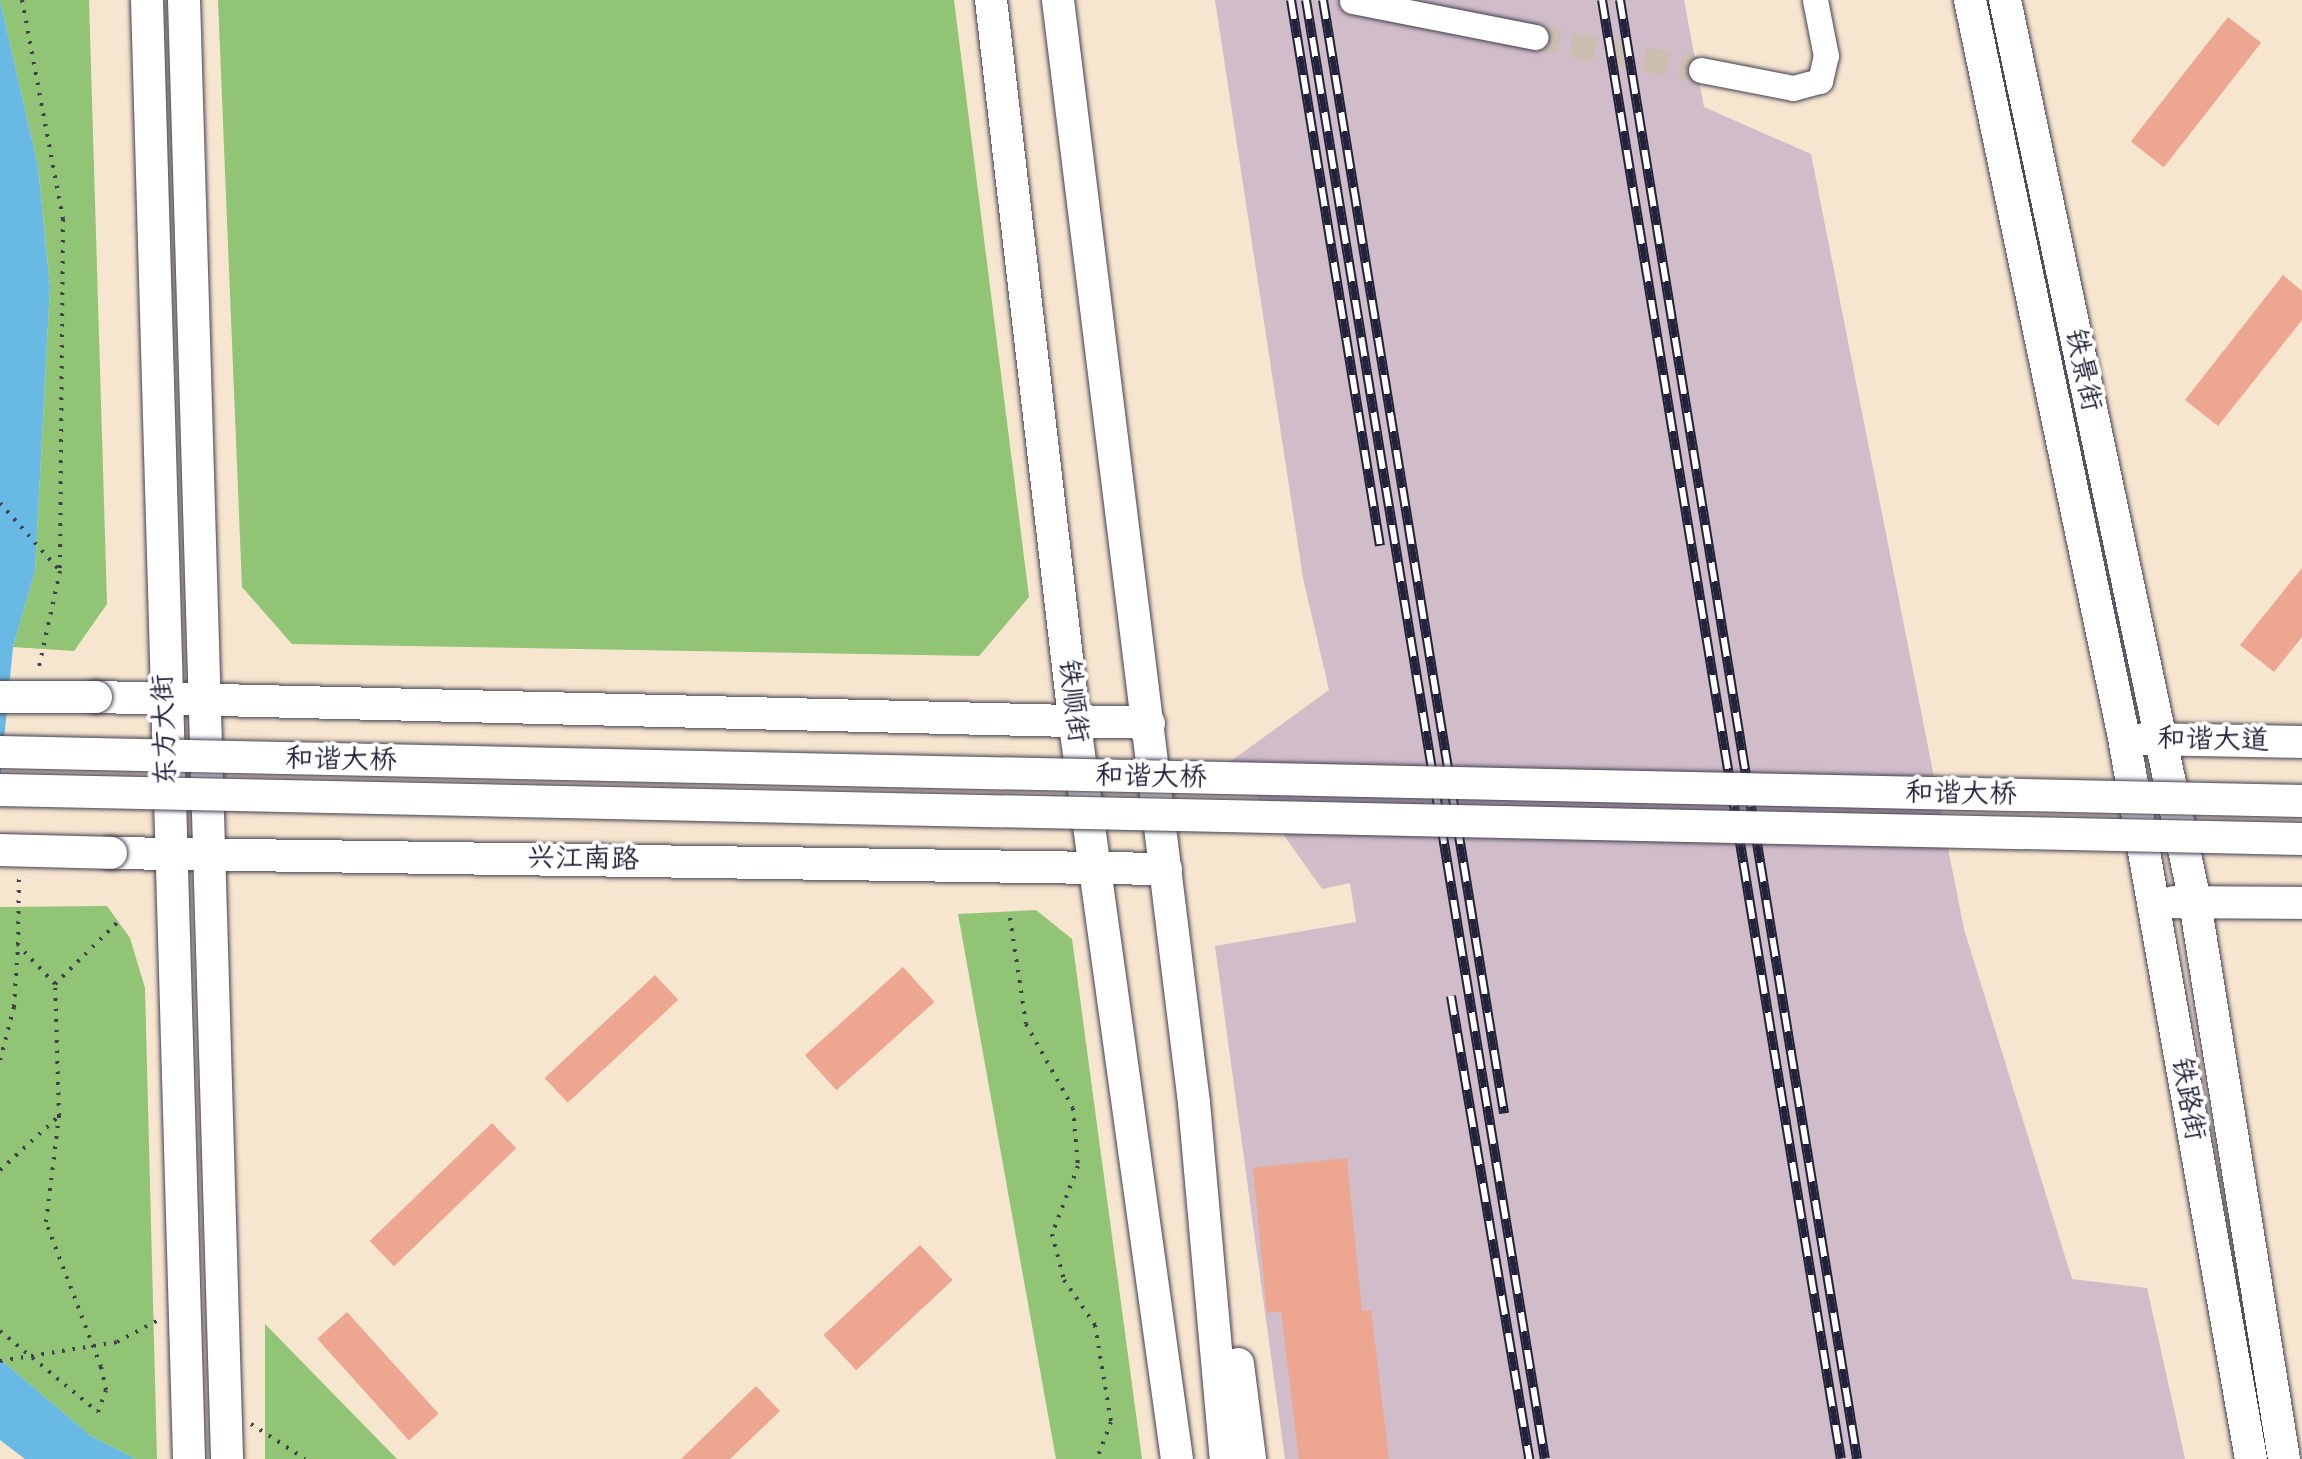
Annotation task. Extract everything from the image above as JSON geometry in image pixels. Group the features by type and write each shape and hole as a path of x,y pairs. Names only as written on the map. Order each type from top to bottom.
{"main road":[{"name":"东方大街","path":"147,0 188,1445"},
{"name":"东方大街","path":"184,0 227,1459"},
{"name":"铁顺街","path":"991,0 1074,718 1098,867 1178,1459"},
{"path":"1058,0 1194,1104 1226,1459"},
{"name":"铁景街","path":"1970,0 2124,738"},
{"name":"铁景街","path":"2005,0 2162,739"},
{"path":"0,697 164,697 1074,718 1148,723"},
{"name":"和谐大道","path":"2124,738 2302,742"},
{"name":"铁路街","path":"2124,738 2251,1459"},
{"name":"铁路街","path":"2162,739 2195,902 2284,1459"},
{"name":"和谐大桥","path":"0,752 2302,801"},
{"name":"和谐大桥","path":"0,790 2302,838"},
{"name":"兴江南路","path":"10,857 169,853 1166,869"},
{"path":"2154,903 2302,903"},
{"path":"1194,1104 1240,1374 1250,1459"}],"lane":[{"path":"1352,0 1535,37"},
{"path":"1701,70 1793,88 1820,81 1826,56 1815,0"}],"path":[{"path":"22,0 63,219 60,571 42,632 36,690"},
{"path":"0,504 60,571"},
{"path":"0,1060 14,1007 18,945 10,857"},
{"path":"56,984 121,918"},
{"path":"1010,918 1026,1024 1074,1108 1078,1166 1052,1234 1057,1265 1094,1324 1110,1422 1098,1459"},
{"path":"0,1331 98,1412 106,1390 46,1222 60,1116 56,984 18,945"},
{"path":"0,1170 60,1116"},
{"path":"0,1361 90,1348 187,1307"},
{"path":"226,1408 306,1459"}],"shaded area":[{"path":"1215,0 1684,0 1704,107 1811,154 1964,929 2072,1279 2147,1288 2185,1459 1285,1459 1215,946 1356,922 1350,883 1322,889 1231,761 1329,690 1303,578"}],"green space":[{"path":"0,0 89,0 107,604 74,651 13,647 35,571 50,287 38,166"},
{"path":"218,0 954,0 1029,597 979,656 292,644 242,587"},
{"path":"107,906 130,938 145,988 157,1459 136,1459 91,1436 0,1359 0,907"},
{"path":"1036,910 1072,939 1142,1459 1056,1459 958,914"},
{"path":"265,1324 397,1459 265,1459"}],"water":[{"path":"0,0 38,166 50,287 35,571 13,647 0,781"},
{"path":"0,1359 91,1436 136,1459 25,1459 0,1440"}],"building":[{"path":"2228,17 2261,43 2164,167 2131,142"},
{"path":"2283,275 2302,291 2302,320 2218,426 2185,400"},
{"path":"2302,568 2302,637 2274,672 2240,645"},
{"path":"903,967 934,1002 836,1090 805,1055"},
{"path":"655,975 678,1000 568,1103 545,1078"},
{"path":"492,1123 516,1148 394,1266 370,1241"},
{"path":"1347,1158 1362,1311 1371,1310 1389,1459 1299,1459 1281,1311 1267,1313 1253,1168"},
{"path":"920,1245 953,1280 856,1370 823,1335"},
{"path":"347,1312 439,1414 409,1441 317,1339"},
{"path":"756,1386 780,1411 730,1459 681,1459"}],"tunnel":[{"path":"1535,37 1701,70"}],"railway":[{"path":"1291,0 1380,546"},
{"path":"1306,0 1545,1459"},
{"path":"1323,0 1504,1113"},
{"path":"1602,0 1841,1459"},
{"path":"1620,0 1857,1459"},
{"path":"1451,996 1529,1459"}]}
